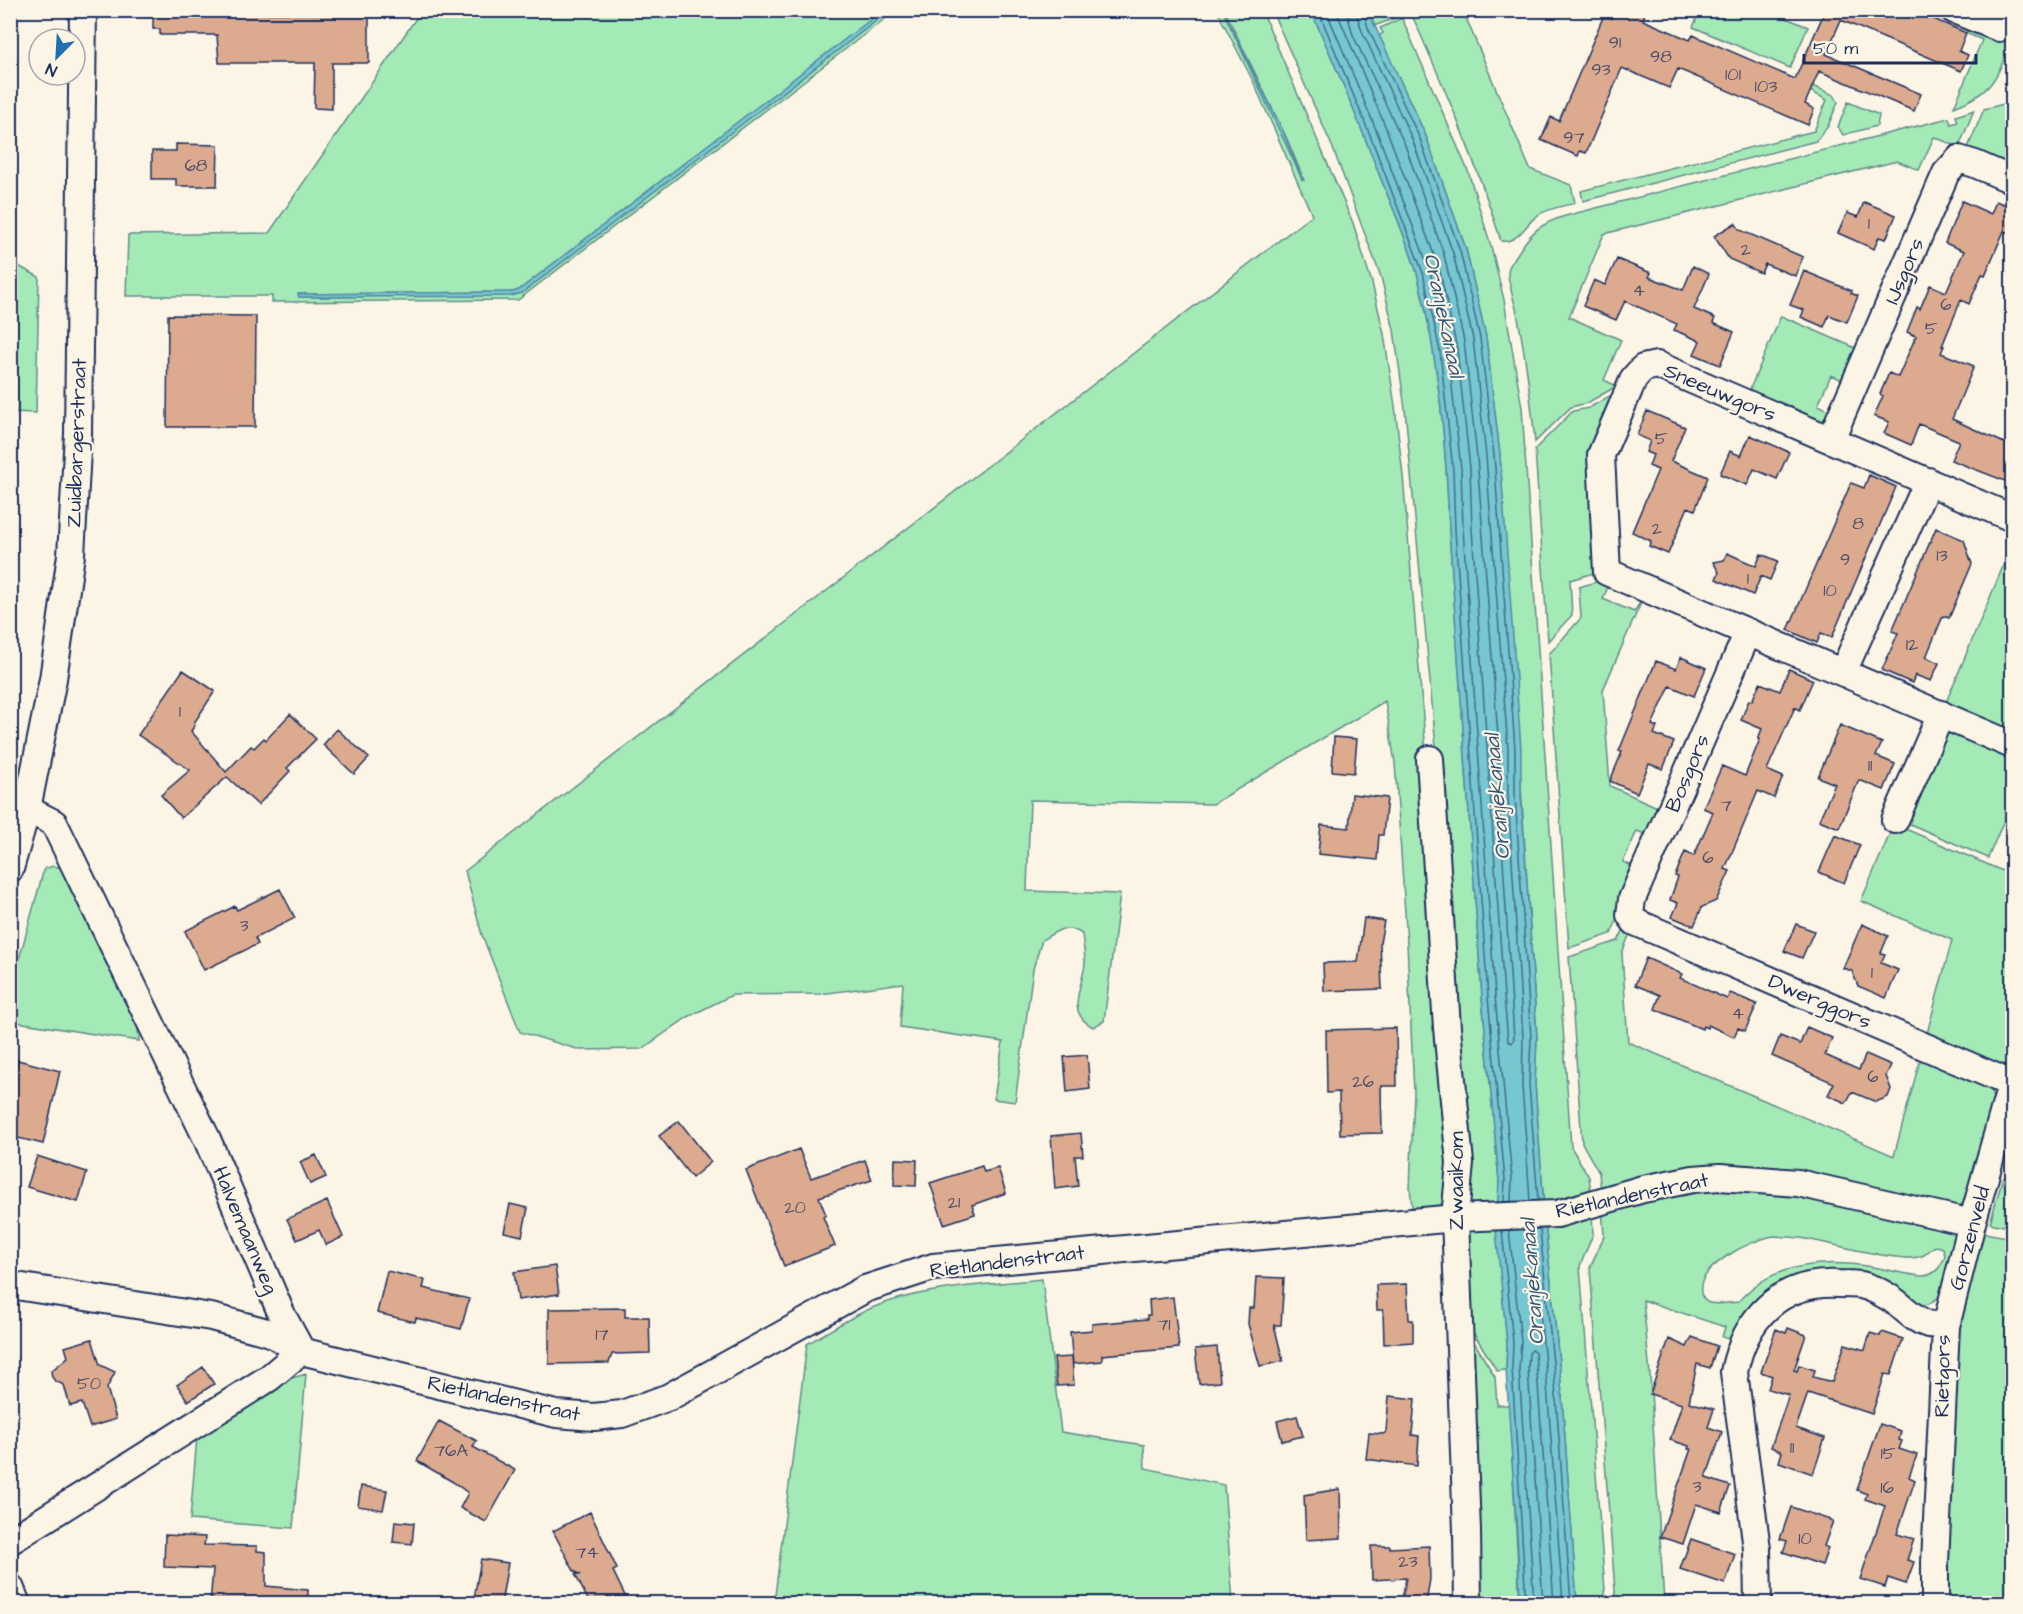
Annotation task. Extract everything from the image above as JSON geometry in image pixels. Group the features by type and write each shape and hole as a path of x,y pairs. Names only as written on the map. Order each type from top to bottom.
{"street":[{"name":"Zuidbargerstraat","path":"10,869 27,808 53,679 71,555 78,422 83,10"},
{"path":"1954,10 1999,28 2013,24"},
{"name":"IJsgors","path":"1831,439 1946,172 1959,159 2013,180"},
{"name":"Sneeuwgors","path":"1748,632 1607,572 1601,455 1634,378 1643,368 1657,365 2013,518"},
{"path":"1843,672 1928,481"},
{"path":"1748,632 2013,745"},
{"name":"Bosgors","path":"1630,915 1632,899 1748,632"},
{"path":"1895,820 1941,714"},
{"name":"Zwaaikom","path":"1430,759 1448,1028 1460,1163 1455,1218 1468,1604"},
{"name":"Halvemaanweg","path":"27,808 54,823 202,1130 282,1315 301,1351"},
{"name":"Dwerggors","path":"1630,915 1635,922 2012,1083"},
{"name":"Gorzenveld","path":"1946,1326 1972,1223 2012,1083"},
{"name":"Rietlandenstraat","path":"10,1285 211,1317 271,1332 301,1351 556,1414 594,1417 622,1414 669,1397 865,1289 933,1267 1455,1218 1557,1214 1643,1189 1693,1179 1720,1177 1798,1183 1972,1223"},
{"name":"Rietgors","path":"1758,1604 1757,1549 1734,1372 1738,1352 1756,1319 1767,1306 1799,1288 1826,1283 1861,1285 1890,1298 1926,1323 1946,1326 1935,1604"},
{"path":"10,1541 269,1378 301,1351"},
{"path":"10,1587 16,1604"}],"green space":[{"path":"1789,10 1786,18 1808,27 1790,68 1693,27 1700,11"},
{"path":"421,11 883,11 519,290 513,292 299,294 299,297 511,296 522,293 889,11 895,11 518,300 272,302 272,296 126,296 128,235 269,233"},
{"path":"1217,11 1223,11 1286,141 1302,180 1304,180 1287,139 1225,11 1262,11 1353,223 1372,283 1384,334 1403,476 1429,789 1452,1117 1448,1198 1437,1209 1413,1215 1410,1188 1414,1093 1407,943 1395,763 1385,701 1213,804 1030,800 1027,891 1120,894 1104,1021 1093,1027 1079,1014 1077,998 1085,963 1082,934 1066,929 1057,931 1042,940 1033,969 1015,1102 994,1099 1003,1042 900,1027 903,983 820,994 732,995 688,1017 642,1049 580,1050 520,1032 482,935 465,871 1312,215 1253,81"},
{"path":"1272,11 1311,11 1406,240 1418,277 1431,339 1446,466 1482,997 1499,1181 1498,1211 1468,1205 1437,758 1405,409 1394,330 1381,277 1332,146"},
{"path":"1368,11 1399,11 1401,16 1374,26"},
{"path":"1410,11 1463,11 1530,169 1571,185 1575,203 1538,215 1517,236 1501,241 1459,124"},
{"path":"1402,18 1468,171 1491,246 1504,300 1522,408 1571,1147 1589,1177 1591,1194 1544,1207 1535,1084 1537,1038 1500,455 1486,337 1466,249 1426,136 1379,36 1383,33 1380,28"},
{"path":"1970,24 2011,42 1997,74 1986,89 1978,96 1954,107 1982,40 1966,33"},
{"path":"1813,86 1834,95 1838,102 1828,126 1816,141 1583,201 1581,191 1814,131 1827,100 1810,91"},
{"path":"1848,102 1879,115 1877,126 1843,135 1838,127"},
{"path":"2012,102 2012,170 1967,150 1984,109"},
{"path":"1974,110 1959,147 1934,137 1919,170 1897,161 1604,234 1569,317 1621,340 1604,380 1617,386 1587,403 1571,407 1535,442 1523,349 1508,272 1521,248 1536,230 1548,222 1565,216 1949,118 1951,124 1958,122 1956,116"},
{"path":"11,262 39,277 36,413 11,412"},
{"path":"1781,316 1860,350 1847,382 1831,375 1818,405 1834,412 1828,420 1820,424 1747,396"},
{"path":"1613,394 1616,395 1601,571 1570,580 1572,615 1548,641 1535,449 1573,411 1589,408"},
{"path":"2012,545 2012,736 1944,707"},
{"path":"1602,580 1609,584 1603,599 1634,612 1643,598 1603,690 1610,786 1664,810 1652,837 1637,831 1623,862 1639,869 1611,934 1569,948 1549,654 1581,618 1579,587"},
{"path":"1944,726 2012,756 2012,801 1988,858 1903,821"},
{"path":"1894,824 2012,875 2012,1056 2005,1064 2000,1066 1926,1037 1952,940 1861,901"},
{"path":"53,866 63,868 136,1003 139,1041 11,1021 10,992 44,869"},
{"path":"1624,929 1631,931 1622,953 1628,1042 1894,1156 1921,1056 1986,1084 1991,1090 1994,1104 1964,1203 1956,1207 1839,1184 1601,1191 1599,1173 1582,1143 1569,957 1618,941"},
{"path":"2003,1177 2012,1180 2012,1228 1990,1223"},
{"path":"1703,1186 1795,1194 1957,1232 1946,1288 1929,1304 1919,1305 1829,1276 1734,1341 1722,1337 1725,1327 1643,1300 1664,1603 1616,1603 1590,1268 1604,1236 1602,1209","holes":["1774,1236 1802,1238 1868,1253 1906,1258 1922,1256 1937,1246 1943,1248 1945,1256 1937,1269 1923,1276 1859,1265 1821,1264 1802,1266 1767,1278 1752,1288 1738,1302 1713,1304 1704,1299 1701,1293 1702,1283 1707,1273 1716,1264 1740,1248"]},
{"path":"1592,1212 1593,1234 1580,1266 1606,1603 1577,1603 1561,1383 1545,1222"},
{"path":"1496,1223 1507,1343 1506,1370 1497,1371 1471,1329 1466,1238 1472,1228"},
{"path":"1980,1232 2012,1238 2012,1603 1944,1604 1954,1380 1961,1308"},
{"path":"1042,1279 1061,1432 1144,1445 1145,1468 1224,1485 1233,1603 774,1603 807,1344 867,1310 906,1297 964,1287"},
{"path":"1467,1330 1495,1377 1497,1405 1509,1405 1520,1603 1472,1603"},
{"path":"306,1374 293,1528 190,1520 197,1437 285,1380"}],"water":[{"path":"883,10 889,11 522,293 511,296 299,297 298,294 513,292 519,290"},
{"path":"1223,11 1282,129 1303,181"},
{"name":"Oranjekanaal","path":"1311,11 1368,11 1426,136 1466,249 1486,337 1500,455 1521,749 1521,795 1537,1038 1535,1084 1577,1603 1520,1603 1506,1369 1507,1343 1496,1231 1499,1181 1482,997 1446,466 1431,339 1418,277 1406,240"}],"building":[{"path":"153,10 369,14 369,63 332,63 332,109 314,108 315,63 219,63 217,35 160,35 160,29 153,29"},
{"path":"1615,10 1646,10 1643,20 1690,40 1693,35 1795,79 1824,13 1818,10 1913,10 1966,33 1959,51 1968,55 1961,71 1841,20 1826,54 1921,94 1914,111 1819,71 1805,104 1814,109 1808,125 1678,69 1669,88 1622,68 1586,153 1580,151 1578,156 1541,140 1551,117 1559,121 1604,15 1612,18"},
{"path":"176,144 218,145 217,186 176,186 176,179 152,179 152,151 176,151"},
{"path":"1962,201 1991,214 1996,201 2013,208 2013,234 2004,231 1985,275 1982,274 1969,304 1961,300 1941,353 1974,366 1952,419 2013,447 2013,484 1951,460 1959,441 1919,424 1911,445 1884,433 1889,422 1874,416 1883,396 1880,394 1889,373 1898,377 1916,336 1907,332 1917,307 1920,309 1930,285 1946,292 1964,251 1945,243"},
{"path":"1864,202 1896,215 1886,239 1879,237 1874,249 1838,233 1847,213 1858,217"},
{"path":"1735,223 1740,230 1803,257 1795,276 1765,264 1761,273 1729,259 1714,236"},
{"path":"1617,259 1651,273 1649,277 1683,290 1693,266 1709,274 1694,309 1715,318 1713,323 1734,332 1720,365 1694,354 1700,341 1674,330 1677,324 1625,301 1616,320 1583,306 1594,280 1605,285"},
{"path":"1804,271 1852,291 1851,293 1858,296 1847,322 1829,315 1824,327 1801,317 1804,310 1790,305"},
{"path":"168,315 256,316 255,427 167,427"},
{"path":"1647,411 1685,427 1671,461 1708,477 1695,510 1688,507 1668,554 1649,546 1651,541 1632,532 1658,470 1649,466 1653,455 1646,452 1650,441 1637,435"},
{"path":"1750,435 1789,452 1777,479 1754,469 1747,485 1720,474 1730,451 1741,456"},
{"path":"1869,475 1896,487 1832,637 1821,633 1817,643 1788,630 1851,483 1864,488"},
{"path":"1936,528 1964,540 1972,564 1949,618 1943,616 1926,657 1939,663 1931,681 1915,675 1912,683 1882,670 1898,633 1892,631"},
{"path":"1727,553 1756,566 1761,554 1778,561 1770,580 1761,576 1753,595 1716,579 1719,572 1713,562 1724,560"},
{"path":"1681,657 1706,668 1694,696 1670,686 1652,725 1657,727 1654,734 1674,742 1663,769 1649,764 1637,793 1610,781 1622,752 1619,751 1656,661 1676,669"},
{"path":"1789,669 1813,680 1800,710 1795,707 1767,770 1783,777 1774,798 1758,791 1725,869 1730,871 1716,901 1702,907 1694,926 1672,917 1678,903 1670,900 1678,877 1675,876 1685,852 1694,856 1713,812 1703,808 1722,766 1745,776 1760,739 1758,739 1762,729 1741,720 1749,700 1752,701 1760,683 1780,691"},
{"path":"183,670 215,691 191,731 226,772 251,746 254,748 264,738 266,740 290,714 316,739 287,768 290,771 258,805 227,777 181,818 161,795 190,770 138,735"},
{"path":"1840,725 1882,743 1876,756 1895,764 1884,790 1859,780 1839,828 1819,820 1835,784 1818,777"},
{"path":"337,729 369,758 354,774 323,745"},
{"path":"1334,737 1357,739 1354,773 1332,771"},
{"path":"1352,794 1387,798 1383,835 1379,835 1377,860 1318,854 1321,825 1349,828"},
{"path":"1835,835 1860,845 1844,883 1819,872"},
{"path":"280,889 295,918 255,938 258,944 204,970 185,931 235,906 237,910"},
{"path":"1364,918 1384,921 1380,943 1382,989 1324,991 1323,963 1358,962"},
{"path":"1796,924 1814,931 1802,958 1784,951"},
{"path":"1862,924 1888,936 1881,953 1885,954 1881,963 1898,970 1886,998 1858,986 1852,971 1843,968"},
{"path":"1646,958 1682,974 1680,978 1727,999 1730,993 1757,1004 1745,1031 1738,1028 1734,1037 1708,1025 1707,1028 1703,1026 1702,1029 1655,1009 1660,995 1635,985"},
{"path":"1807,1027 1832,1038 1825,1055 1859,1070 1866,1054 1891,1065 1886,1076 1891,1089 1888,1097 1876,1102 1852,1092 1846,1103 1828,1095 1834,1083 1772,1056 1780,1036 1800,1044"},
{"path":"1396,1028 1397,1086 1381,1086 1382,1133 1340,1134 1339,1092 1327,1093 1326,1030"},
{"path":"1087,1055 1090,1089 1067,1092 1064,1057"},
{"path":"18,1060 60,1071 43,1144 10,1136 10,1090"},
{"path":"679,1121 711,1162 692,1178 659,1136"},
{"path":"1081,1133 1083,1156 1075,1156 1078,1186 1055,1189 1051,1136"},
{"path":"799,1149 811,1178 865,1160 872,1180 819,1197 826,1215 823,1217 835,1246 784,1266 746,1170"},
{"path":"316,1155 326,1177 310,1184 300,1162"},
{"path":"37,1156 87,1172 78,1202 27,1187"},
{"path":"895,1159 917,1160 916,1186 894,1185"},
{"path":"982,1166 984,1172 998,1168 1006,1193 972,1205 975,1214 944,1224 930,1183"},
{"path":"327,1201 343,1237 326,1245 319,1230 297,1240 287,1219"},
{"path":"510,1204 528,1208 522,1236 504,1232"},
{"path":"555,1266 559,1294 518,1300 514,1272"},
{"path":"387,1271 425,1280 423,1288 469,1299 461,1329 416,1318 415,1322 377,1313"},
{"path":"1256,1277 1284,1278 1281,1325 1274,1325 1283,1361 1260,1366 1248,1324 1249,1308 1254,1308"},
{"path":"1407,1284 1409,1320 1413,1320 1413,1342 1384,1344 1383,1310 1377,1310 1376,1285"},
{"path":"1173,1297 1179,1348 1102,1355 1102,1361 1073,1364 1070,1332 1092,1330 1092,1324 1147,1319 1147,1315 1150,1315 1149,1300"},
{"path":"625,1308 625,1317 649,1317 650,1353 612,1354 609,1363 549,1364 549,1309"},
{"path":"1788,1328 1806,1335 1794,1370 1797,1371 1799,1365 1815,1370 1813,1377 1832,1382 1845,1344 1865,1350 1870,1333 1880,1336 1882,1332 1903,1339 1891,1375 1885,1374 1872,1414 1808,1393 1796,1428 1825,1438 1813,1474 1779,1462 1782,1452 1771,1447 1789,1395 1768,1389 1772,1376 1761,1372 1776,1329 1786,1333"},
{"path":"1692,1337 1717,1346 1710,1368 1697,1364 1689,1402 1714,1409 1708,1427 1722,1432 1706,1478 1730,1486 1721,1512 1696,1504 1683,1544 1660,1537 1691,1449 1688,1449 1689,1446 1670,1440 1682,1404 1650,1394 1669,1339 1687,1347"},
{"path":"92,1339 100,1365 115,1372 107,1388 116,1419 90,1427 82,1403 70,1406 64,1385 55,1381 51,1371 68,1357 65,1347"},
{"path":"1217,1347 1220,1382 1199,1384 1195,1349"},
{"path":"1072,1357 1074,1385 1057,1386 1054,1358"},
{"path":"203,1367 214,1384 188,1401 177,1385"},
{"path":"1389,1396 1415,1399 1412,1435 1419,1436 1417,1466 1366,1459 1369,1433 1383,1434 1386,1432"},
{"path":"1297,1416 1303,1436 1282,1441 1277,1421"},
{"path":"439,1421 477,1441 473,1447 515,1470 486,1522 460,1508 468,1493 417,1461"},
{"path":"1880,1424 1901,1431 1899,1440 1902,1441 1899,1449 1917,1455 1909,1477 1915,1480 1897,1534 1914,1539 1907,1560 1914,1562 1906,1584 1888,1578 1885,1587 1860,1579 1885,1506 1865,1499 1867,1494 1857,1490"},
{"path":"361,1486 387,1490 383,1510 358,1506"},
{"path":"1340,1489 1341,1538 1306,1540 1304,1495"},
{"path":"1791,1507 1833,1521 1824,1546 1828,1548 1822,1565 1783,1552 1787,1541 1780,1539"},
{"path":"590,1512 617,1569 613,1571 629,1604 590,1604 575,1574 581,1575 574,1571 553,1531"},
{"path":"395,1521 414,1523 412,1544 393,1542"},
{"path":"165,1535 205,1537 204,1545 257,1546 257,1551 266,1552 266,1586 308,1590 308,1604 210,1604 213,1569 164,1567"},
{"path":"1691,1539 1735,1554 1725,1584 1680,1569"},
{"path":"1371,1546 1390,1546 1390,1548 1429,1546 1430,1579 1426,1604 1401,1604 1406,1578 1372,1580"},
{"path":"481,1559 508,1563 501,1604 473,1604"}]}
